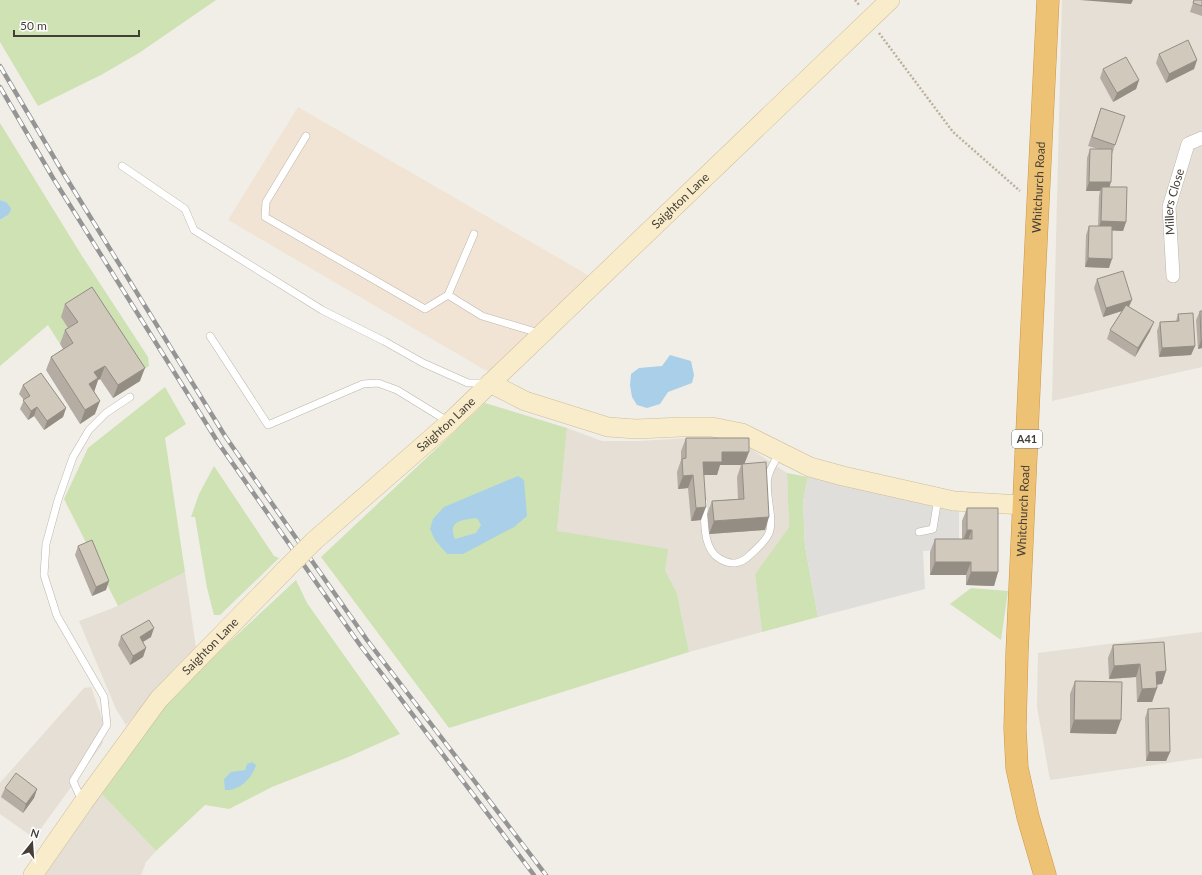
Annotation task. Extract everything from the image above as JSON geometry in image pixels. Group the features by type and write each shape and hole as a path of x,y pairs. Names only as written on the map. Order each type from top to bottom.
{"highway":[{"name":"Whitchurch Road","path":"1045,875 1028,817 1017,768 1015,728 1017,653 1048,0"}],"street":[{"name":"Saighton Lane","path":"33,875 83,803 159,699 285,570 314,541 450,422 890,0"},
{"name":"Millers Close","path":"1173,276 1169,207 1188,144 1202,138"},
{"path":"490,383 525,401 608,427 636,429 712,427 742,433 810,467 843,476 954,501 1024,505"}],"lane":[{"path":"306,136 266,202 265,217 425,309 448,295 474,234"},
{"path":"122,166 185,209 194,230 322,310 384,341 423,363 468,383 490,383"},
{"path":"448,295 482,316 542,334"},
{"path":"210,336 268,425 363,384 378,383 397,390 450,422"},
{"path":"83,803 73,781 107,725 104,697 57,616 44,575 46,544 58,500 73,457 89,430 106,413 130,397"},
{"path":"704,497 706,534 712,552 726,562 736,564 741,562 760,545 769,534 770,521 767,488 768,478 780,452"},
{"path":"920,532 934,529 938,498"}],"path":[{"path":"869,20 953,132 1022,193 1038,197"}],"shaded area":[{"path":"1062,0 1202,0 1202,367 1052,401"},
{"path":"298,107 597,281 497,377 228,220"},
{"path":"567,428 602,441 638,441 689,438 719,440 751,449 787,473 789,527 755,574 762,632 689,652 677,593 665,570 557,531"},
{"path":"808,477 929,503 959,506 959,549 923,551 925,589 818,617 805,546 803,502"},
{"path":"185,572 196,648 126,725 116,709 79,621 118,606"},
{"path":"1202,632 1202,758 1050,780 1037,707 1038,653"},
{"path":"91,687 103,721 103,743 34,838 0,814 0,783 84,688"},
{"path":"100,792 156,851 146,862 141,875 45,875"}],"green space":[{"path":"0,0 216,0 139,53 101,75 38,106 0,42"},
{"path":"0,123 82,256 148,357 149,366 135,374 73,335 60,344 48,325 0,366 0,220 7,216 6,202 0,200"},
{"path":"165,387 186,424 165,438 185,572 118,606 64,499 88,448"},
{"path":"485,403 567,428 557,531 668,549 665,570 677,593 689,652 449,728 321,557"},
{"path":"214,466 274,556 279,558 220,615 214,615 207,588 195,517 191,517 199,494"},
{"path":"787,473 808,477 803,502 805,546 818,617 762,632 755,574 789,527"},
{"path":"296,580 307,603 400,734 346,758 272,787 229,809 205,805 156,851 100,792 158,714 198,671"},
{"path":"971,588 1008,591 1001,640 950,604"}],"water":[{"path":"0,200 6,202 11,210 9,214 0,220"},
{"path":"670,355 691,361 694,375 692,383 668,392 660,404 647,408 637,405 632,397 630,385 631,374 639,368 662,366"},
{"path":"518,476 524,480 527,516 514,527 463,554 447,554 435,540 430,529 433,519 444,507","holes":["477,518 481,525 476,533 455,539 453,528 458,522"]},
{"path":"252,762 256,765 248,779 240,786 230,790 225,790 224,779 231,772 245,770 247,764"}],"building":[{"path":"1194,0 1202,0 1202,6 1193,3"},
{"path":"1188,40 1197,60 1169,74 1159,54"},
{"path":"1126,57 1139,80 1117,93 1103,69"},
{"path":"1101,108 1125,116 1115,145 1092,137"},
{"path":"1090,149 1112,149 1111,182 1089,182"},
{"path":"1102,187 1127,187 1126,222 1101,221"},
{"path":"1089,226 1112,226 1112,259 1088,258"},
{"path":"1123,271 1132,300 1106,308 1097,279"},
{"path":"92,287 145,368 118,385 105,366 94,372 98,378 89,384 100,401 85,410 51,357 73,343 65,330 78,322 65,304"},
{"path":"1126,305 1154,322 1138,348 1110,330"},
{"path":"1200,311 1202,311 1202,340 1201,340"},
{"path":"1193,313 1195,346 1162,348 1160,322 1179,321 1178,314"},
{"path":"41,373 66,408 47,421 37,407 31,411 23,400 30,396 23,385"},
{"path":"686,438 749,438 749,452 722,452 722,462 703,462 706,507 696,508 693,475 683,476 682,459 686,458"},
{"path":"766,462 769,517 714,521 712,501 744,499 742,464"},
{"path":"967,508 998,508 998,572 971,572 971,562 935,562 935,539 972,539 972,530 967,530"},
{"path":"92,540 109,581 96,587 78,546"},
{"path":"149,620 154,628 140,637 146,648 133,656 121,636"},
{"path":"1164,642 1166,671 1156,672 1157,688 1142,689 1140,664 1114,666 1113,645"},
{"path":"1075,681 1122,682 1121,720 1074,720"},
{"path":"1169,708 1170,752 1149,752 1148,709"},
{"path":"16,773 37,789 26,804 5,788"}],"railway":[{"path":"0,66 62,171 225,436 367,640 546,875"},
{"path":"0,87 53,178 219,444 360,645 534,875"}]}
